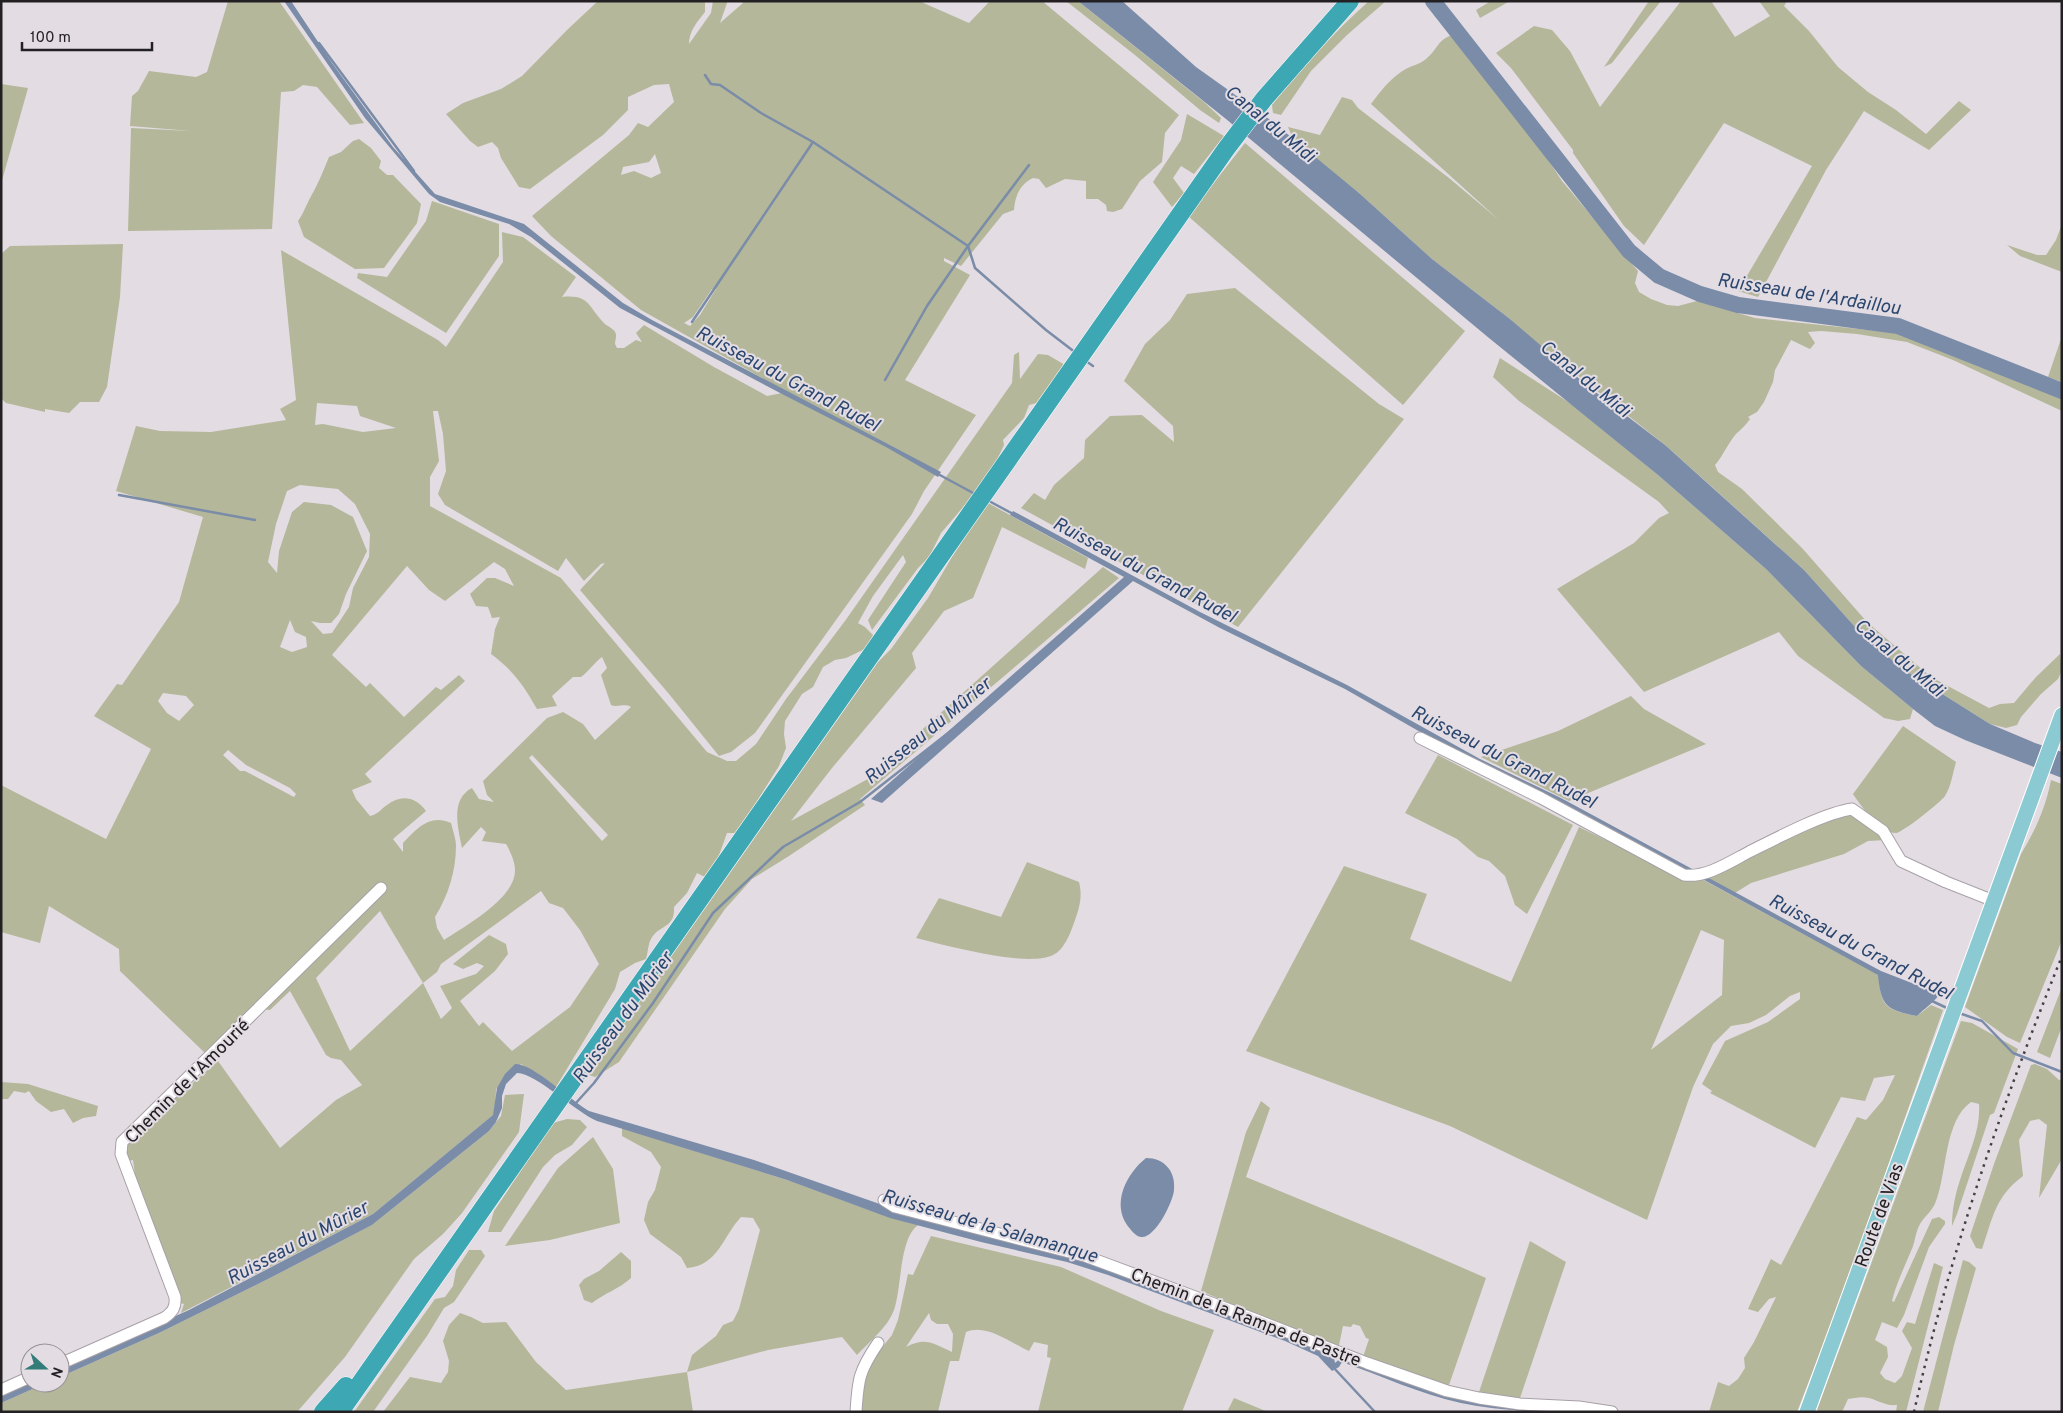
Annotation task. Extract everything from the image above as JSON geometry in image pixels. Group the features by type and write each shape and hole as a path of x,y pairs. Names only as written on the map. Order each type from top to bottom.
{"highway":[{"path":"344,1412 450,1254 1226,149 1264,99 1350,1"},
{"path":"1318,37 1357,1"},
{"path":"323,1412 336,1399 427,1287"},
{"path":"340,1412 391,1340"}],"main road":[{"name":"Route de Vias","path":"1807,1412 2062,715"}],"street":[{"path":"1420,738 1541,798 1676,872 1690,876 1703,873 1824,818 1852,809 1883,831 1901,861 1946,882 1994,901"},
{"name":"Chemin de l'Amourié","path":"70,1360 164,1318 171,1313 176,1305 175,1297 120,1154 122,1142 381,888"},
{"name":"Chemin de la Rampe de Pastre","path":"884,1200 895,1207 1085,1256 1249,1316 1367,1363 1447,1391 1512,1403 1579,1407 1612,1412"},
{"path":"856,1412 858,1384 863,1364 878,1343"},
{"path":"1,1390 20,1381"}],"green space":[{"path":"228,1 279,1 364,123 350,125 317,87 303,85 294,91 281,92 272,229 128,231 131,128 191,131 130,126 132,96 138,91 149,71 196,77 207,72"},
{"path":"598,1 705,1 705,12 692,31 689,44 711,13 713,1 726,1 727,3 720,23 743,3 742,1 919,1 969,23 990,1 1042,1 1179,115 1165,133 1162,162 1140,181 1122,209 1113,212 1107,211 1106,205 1098,199 1086,199 1086,181 1065,179 1046,188 1039,179 1033,178 1019,191 1014,210 1003,214 961,266 944,258 944,261 970,275 905,380 976,415 924,491 912,514 755,733 731,752 719,756 580,590 605,563 601,564 584,581 566,558 558,571 445,505 438,494 446,471 443,434 438,411 433,411 439,461 430,477 430,506 561,578 707,752 727,761 736,761 756,744 786,699 845,621 1012,383 1014,355 1019,352 1020,379 1038,354 1048,355 1065,365 1040,402 1029,405 1024,418 1003,440 1004,445 995,464 976,492 941,533 929,557 918,568 872,630 868,620 906,562 903,555 873,596 858,623 873,635 869,647 846,658 835,660 823,667 813,687 802,694 785,721 786,748 779,766 737,833 727,833 718,858 705,877 697,873 687,893 674,907 672,919 654,934 649,943 646,959 620,972 615,989 556,1087 521,1064 496,1089 495,1113 373,1214 181,1313 184,1304 180,1303 132,1177 135,1175 133,1160 127,1161 125,1146 131,1137 218,1061 280,1148 336,1100 362,1085 341,1060 326,1055 290,991 270,1010 256,1008 206,1054 120,971 119,949 49,906 40,943 1,932 1,785 106,839 151,749 94,716 117,684 122,685 179,602 203,517 116,491 136,426 160,431 211,432 286,420 280,409 296,400 281,250 438,340 446,347 503,262 502,232 523,237 576,277 562,297 578,297 587,302 603,322 615,332 617,348 624,348 636,340 642,342 636,333 644,325 767,396 787,392 641,310 551,236 532,216 629,135 638,123 648,127 674,102 669,84 654,85 628,97 628,110 603,135 530,189 519,187 501,158 498,148 492,142 478,147 470,141 446,114 463,103 501,89 522,76","holes":["655,154 661,173 651,178 634,171 621,175 623,167 649,162","712,289 716,289 700,315 690,326 684,323 693,317","317,403 357,406 360,416 396,428 363,432 323,424 315,425","300,485 338,489 355,504 370,534 369,557 353,588 349,607 332,633 323,634 311,621 331,623 339,614 346,594 367,551 353,517 331,505 304,502 292,512 279,551 277,573 268,562 276,524 287,491","494,562 505,569 514,586 495,578 487,578 470,594 476,606 488,607 492,618 500,617 495,629 491,654 506,666 517,679 537,709 557,706 552,696 573,677 581,677 602,657 607,668 601,675 611,705 631,707 595,740 583,724 563,712 547,718 483,781 487,795 494,802 479,799 472,788 465,793 458,807 457,815 462,848 481,827 486,832 482,841 506,844 511,853 515,870 513,880 499,901 444,940 437,928 435,917 444,901 455,865 456,843 451,823 436,820 424,824 403,843 403,852 393,839 426,811 422,806 413,800 403,798 392,802 370,816 356,799 352,790 372,782 365,774 465,681 459,675 441,690 436,687 404,717 370,683 366,687 332,655 407,566 429,590 445,601","290,620 295,632 306,637 307,647 292,652 280,647","163,693 186,696 194,705 179,721 167,713 158,701","228,750 246,765 290,788 296,794 294,797 245,771 240,771 223,755","532,755 608,835 602,841 529,758","541,891 549,903 563,908 580,930 599,964 570,1007 512,1051 483,1022 479,1026 460,1001 495,971 508,954 506,944 489,935 453,964 463,969 477,963 484,966 476,974 440,986 452,1008 441,1019 423,983 437,972 441,964","380,911 423,983 350,1051 316,978"]},
{"path":"1066,1 1078,1 1204,102 1221,118 1219,123 1200,110 1135,55"},
{"path":"1369,1 1386,1 1347,35 1311,71 1281,115 1273,113 1272,105 1295,78 1330,38"},
{"path":"1491,1 1510,1 1480,18 1476,10"},
{"path":"1649,1 1661,1 1612,63 1604,67"},
{"path":"1681,1 1711,1 1735,37 1770,16 1759,1 1787,1 1784,6 1809,31 1838,67 1868,92 1896,110 1926,134 1959,101 1971,110 1929,150 1864,111 1826,170 1758,297 1738,291 1812,166 1724,123 1644,245 1624,226 1573,153 1573,150 1511,68 1496,53 1534,26 1552,30 1570,51 1600,107"},
{"path":"1455,34 1508,99 1562,181 1638,271 1635,283 1639,292 1667,305 1678,306 1697,301 1755,318 1907,334 2062,398 2062,411 1953,360 1907,342 1857,334 1821,331 1808,332 1815,343 1810,349 1791,340 1775,370 1773,382 1764,402 1757,412 1748,417 1750,419 1736,434 1715,465 1718,472 1742,489 1802,548 1867,622 1931,677 1989,708 2000,704 2014,703 2036,677 2060,654 2062,670 2058,679 2041,694 2021,717 2017,725 2006,728 1990,724 1901,668 1856,628 1804,570 1665,445 1537,343 1510,319 1432,259 1359,193 1294,141 1288,127 1320,135 1342,97 1352,100 1358,108 1449,178 1499,220 1371,104 1385,86 1397,75 1423,61 1441,41"},
{"path":"1,84 28,88 1,184"},
{"path":"1187,114 1224,136 1194,174 1181,166 1173,178 1184,193 1172,207 1153,182 1181,140"},
{"path":"359,139 371,148 381,161 379,168 387,175 393,175 421,204 417,223 384,268 355,269 304,237 298,221 329,157 341,152 353,141"},
{"path":"1245,143 1465,331 1403,405 1188,216"},
{"path":"432,201 499,224 499,256 446,333 357,278 358,273 387,277 426,221"},
{"path":"2062,224 2062,272 2020,256 2007,245 2037,255 2046,255 2056,240"},
{"path":"123,244 120,297 107,387 99,402 80,402 69,413 45,409 45,412 6,403 1,398 1,254 10,246"},
{"path":"1235,288 1379,404 1404,419 1238,627 1021,508 1034,493 1045,500 1054,485 1084,458 1085,440 1110,416 1142,415 1174,442 1173,426 1124,381 1145,344 1170,320 1187,294"},
{"path":"2062,336 2062,382 2048,377"},
{"path":"1500,358 1576,407 1766,569 1861,666 1913,709 1910,719 1898,721 1884,718 1798,656 1779,632 1644,692 1557,589 1634,543 1659,518 1669,513 1659,502 1519,401 1493,377"},
{"path":"988,503 1088,558 1085,569 1002,527 973,598 944,611 912,653 916,668 832,768 791,821 866,780 1103,567 1119,578 860,799 865,805 752,879 725,909 619,1062 595,1077 586,1074 878,662 891,649 928,598 952,557"},
{"path":"1631,696 1644,709 1706,744 1569,801 1481,757 1558,731"},
{"path":"1903,726 1956,762 1945,796 1921,817 1896,833 1890,832 1878,824 1853,794"},
{"path":"1438,755 1573,825 1527,914 1515,905 1505,876 1489,861 1478,857 1457,839 1405,813"},
{"path":"2051,780 2062,784 2062,940 2020,1043 2007,1037 1965,1007 2021,854 2043,809"},
{"path":"1843,813 1852,813 1886,840 1868,841 1844,854 1751,883 1735,893 1709,879 1721,870"},
{"path":"1579,827 1687,880 1698,877 1879,975 1881,994 1887,1006 1892,1009 1917,1016 1931,1005 1943,1010 1843,1293 1797,1412 1709,1412 1718,1382 1729,1386 1738,1379 1745,1368 1744,1358 1776,1297 1769,1299 1758,1312 1748,1309 1771,1259 1781,1265 1857,1117 1866,1120 1883,1100 1895,1075 1874,1078 1865,1101 1841,1097 1815,1148 1710,1093 1712,1091 1702,1084 1725,1041 1768,1022 1800,999 1800,992 1790,996 1766,1015 1749,1023 1731,1026 1713,1044 1693,1087 1647,1220 1450,1126 1246,1051 1344,866 1427,894 1410,939 1511,982","holes":["1701,930 1724,940 1722,995 1651,1050"]},
{"path":"1027,862 1079,882 1080,903 1077,913 1071,932 1057,953 1041,958 1006,957 965,950 916,938 939,898 1001,917"},
{"path":"2062,987 2062,1026 2050,1058 2037,1052"},
{"path":"1961,1021 1972,1023 2018,1049 1994,1113 1990,1115 1952,1226 1953,1208 1957,1191 1976,1133 1979,1104 1971,1102 1962,1111 1956,1122 1951,1134 1936,1201 1919,1226 1892,1301 1894,1302 1932,1219 1939,1217 1945,1221 1945,1224 1929,1247 1904,1315 1897,1328 1882,1322 1875,1340 1887,1347 1888,1357 1880,1373 1885,1379 1895,1383 1902,1376 1912,1348 1902,1331 1907,1322 1915,1324 1934,1263 1943,1267 1906,1412 1896,1412 1897,1405 1858,1397 1848,1399 1842,1412 1821,1412 1817,1410"},
{"path":"2035,1064 2047,1069 2059,1080 2062,1079 2062,1159 2039,1198 2047,1125 2039,1119 2030,1121 2019,1140 2023,1176 2006,1192 1996,1208 1982,1249 1976,1248 1970,1236 1994,1164 2031,1065"},
{"path":"1,1082 28,1084 98,1106 96,1116 83,1118 73,1123 64,1109 51,1112 36,1101 29,1091 25,1093 14,1091 8,1099 1,1099"},
{"path":"524,1094 519,1132 462,1213 443,1234 414,1259 345,1357 297,1412 1,1412 1,1403 24,1393 70,1393 70,1373 159,1333 372,1225 489,1131 501,1116 505,1095"},
{"path":"1261,1101 1270,1108 1246,1177 1486,1278 1449,1385 1362,1360 1369,1339 1366,1338 1360,1326 1353,1324 1351,1327 1343,1326 1338,1350 1201,1291 1246,1132"},
{"path":"567,1119 580,1120 587,1127 572,1145 555,1155 543,1167 501,1232 488,1232 494,1211 553,1123"},
{"path":"622,1128 790,1181 872,1211 918,1225 907,1241 894,1310 878,1334 857,1355 842,1337 768,1350 687,1372 692,1355 716,1336 723,1325 733,1321 739,1309 760,1230 753,1218 741,1217 713,1256 706,1262 687,1268 681,1257 650,1234 644,1220 648,1202 655,1190 661,1167 651,1152 622,1136"},
{"path":"593,1137 613,1169 620,1223 550,1240 505,1246 558,1168"},
{"path":"931,1236 1061,1267 1161,1311 1214,1330 1182,1412 1038,1412 1051,1358 1047,1357 1048,1345 1034,1342 1029,1351 998,1335 982,1330 974,1330 966,1332 959,1361 950,1361 938,1412 860,1412 862,1384 875,1356 892,1335 898,1320 908,1274 913,1275","holes":["929,1313 931,1320 937,1324 948,1324 953,1334 952,1352 929,1342 919,1342 906,1347"]},
{"path":"1530,1241 1566,1262 1519,1401 1479,1392"},
{"path":"469,1250 481,1250 485,1256 454,1302 444,1308 427,1336 373,1412 354,1412 435,1299 445,1297 453,1286 456,1270"},
{"path":"621,1252 631,1261 631,1278 592,1303 584,1300 579,1285 584,1279 599,1271"},
{"path":"1963,1260 1976,1268 1954,1345 1938,1412 1923,1412"},
{"path":"460,1313 483,1323 506,1322 536,1362 566,1390 687,1372 693,1412 383,1412 410,1377 441,1383 448,1372 449,1361 443,1341 449,1325"},
{"path":"1234,1398 1268,1412 1227,1412"}],"water":[{"path":"284,1 291,1 332,63 393,147 435,194 524,224 623,303 941,472 938,477 886,447 620,308 531,237 509,224 440,202 429,194 365,118"},
{"name":"Canal du Midi","path":"1078,1 1122,1 1196,67 1269,119 1359,193 1432,259 1510,319 1589,387 1665,445 1804,570 1856,628 1901,668 1990,724 2062,752 2062,778 1965,740 1935,726 1913,709 1861,666 1766,569 1658,475 1489,338 1226,119"},
{"path":"1013,511 1200,612 1347,685 1480,759 1561,798 1881,971 1940,994 1917,1016 1892,1009 1887,1005 1881,994 1878,975 1653,852 1429,737 1345,689 1220,628 1133,581 882,803 871,799 1124,577 1010,515"},
{"path":"515,1064 522,1065 531,1069 589,1111 754,1160 894,1209 1069,1253 1333,1353 1335,1363 1344,1355 1434,1389 1606,1412 1497,1409 1461,1403 1431,1395 1342,1362 1339,1367 1332,1371 1318,1356 1285,1341 1108,1275 1067,1262 890,1218 787,1180 597,1121 534,1079 517,1073 506,1084 502,1096 502,1108 496,1122 489,1131 372,1225 159,1333 70,1373 70,1364 189,1310 373,1214 493,1115 497,1088 505,1074"},
{"path":"1146,1158 1158,1160 1168,1167 1173,1177 1174,1190 1167,1211 1162,1219 1152,1232 1141,1237 1135,1234 1127,1225 1121,1208 1121,1198 1123,1189 1132,1172"},
{"path":"20,1386 20,1393 24,1393 1,1403 1,1393"}],"waterway":[{"name":"Ruisseau de l'Ardaillou","path":"1433,1 1629,251 1659,276 1700,294 1738,305 1898,326 2062,391"},
{"name":"Ruisseau du Grand Rudel","path":"319,43 414,171"},
{"path":"705,75 711,84 720,85 761,113 813,142 968,246 975,268 1046,330 1076,353"},
{"path":"692,322 813,142"},
{"path":"885,380 927,306 968,246 1029,165"},
{"path":"1086,361 1093,366"},
{"name":"Ruisseau du Grand Rudel","path":"938,474 975,494"},
{"path":"119,495 255,520"},
{"name":"Ruisseau du Grand Rudel","path":"989,501 1015,515"},
{"name":"Ruisseau du Mûrier","path":"575,1104 594,1083 653,1003 713,913 783,847 860,802 952,730"},
{"name":"Ruisseau du Grand Rudel","path":"1932,1001 1949,1009"},
{"name":"Ruisseau du Grand Rudel","path":"1959,1013 1982,1021 2013,1053 2062,1072"},
{"name":"Ruisseau de la Salamanque","path":"1333,1367 1375,1412"}],"railway":[{"path":"1914,1412 1943,1295 1960,1238 2018,1068 2062,956"}]}
